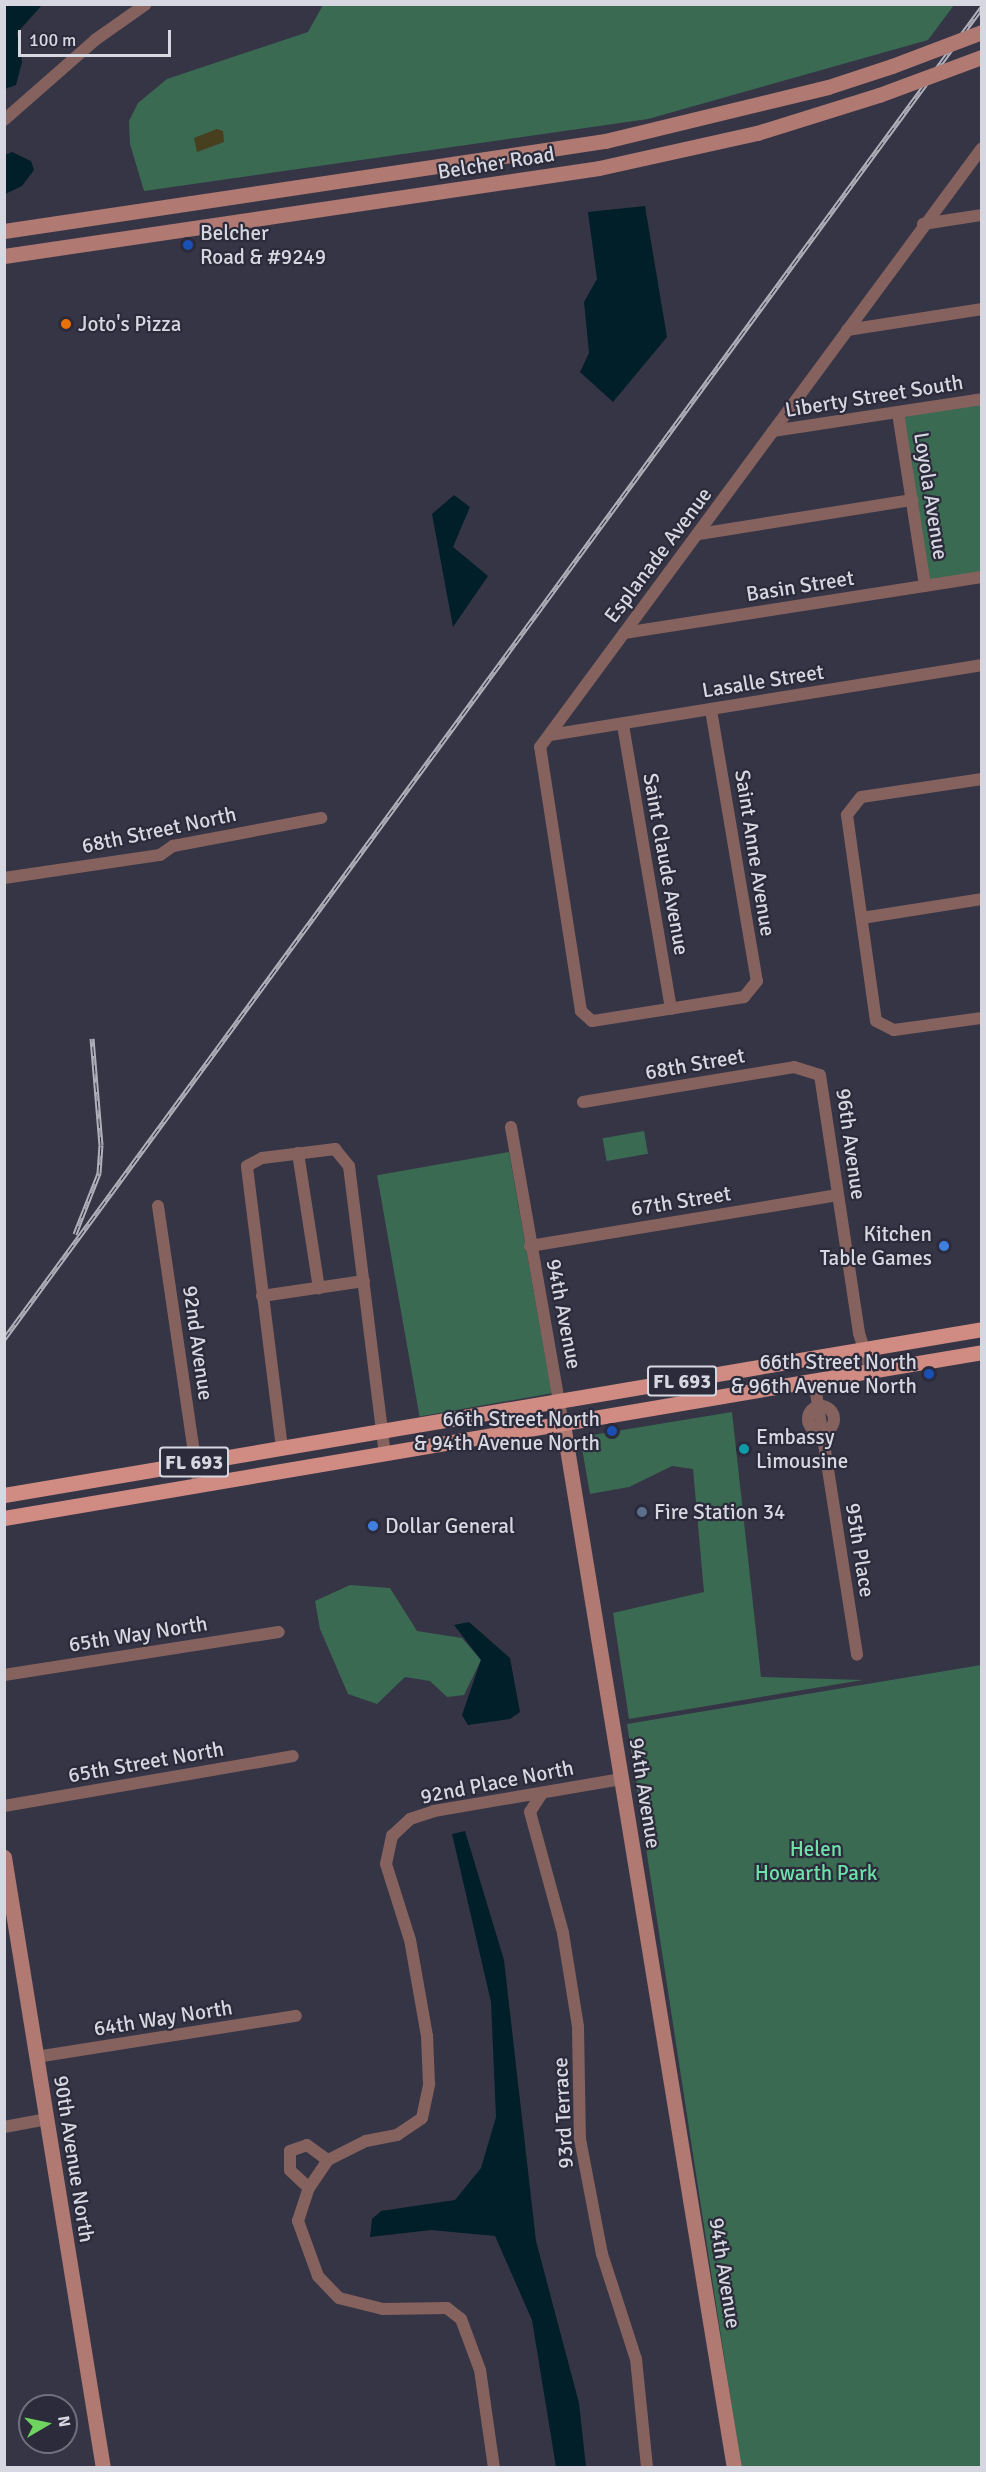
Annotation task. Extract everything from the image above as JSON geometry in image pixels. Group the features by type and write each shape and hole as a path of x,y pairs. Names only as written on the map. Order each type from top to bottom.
{"main road":[{"name":"Belcher Road","path":"4,231 605,141 828,87 892,66 981,32"},
{"name":"Belcher Road","path":"4,256 599,168 757,133 879,95 981,57"},
{"name":"FL 693","path":"4,1495 981,1329"},
{"name":"FL 693","path":"4,1518 981,1352"},
{"name":"94th Avenue","path":"563,1424 734,2468"},
{"name":"90th Avenue North","path":"4,1857 103,2468"}],"street":[{"path":"4,120 105,32 146,4"},
{"name":"Esplanade Avenue","path":"671,1009 604,1021 592,1021 581,1011 538,757 550,735 624,633 981,148"},
{"path":"923,224 981,215"},
{"path":"847,330 981,309"},
{"name":"Liberty Street South","path":"773,431 981,399"},
{"name":"Loyola Avenue","path":"898,413 925,586"},
{"path":"699,534 912,500"},
{"name":"Basin Street","path":"624,633 981,577"},
{"name":"Lasalle Street","path":"550,735 623,725 981,665"},
{"name":"Saint Anne Avenue","path":"671,1009 744,997 757,981 711,710"},
{"name":"Saint Claude Avenue","path":"623,725 671,1009"},
{"path":"981,779 852,802 847,815 876,1021 884,1028 981,1018"},
{"name":"68th Street North","path":"4,878 160,855 173,846 321,818"},
{"path":"862,918 981,899"},
{"name":"68th Street","path":"583,1102 794,1066 813,1069"},
{"name":"96th Avenue","path":"813,1069 825,1086 838,1195 870,1370"},
{"name":"94th Avenue","path":"511,1127 563,1424"},
{"path":"282,1448 248,1167 262,1158 335,1149 346,1158 386,1453"},
{"path":"298,1153 319,1288"},
{"name":"67th Street","path":"530,1245 838,1195"},
{"name":"92nd Avenue","path":"158,1206 199,1486"},
{"path":"262,1296 364,1281"},
{"name":"95th Place","path":"814,1380 857,1655"},
{"name":"65th Way North","path":"4,1675 279,1632"},
{"name":"65th Street North","path":"4,1806 293,1756"},
{"name":"92nd Place North","path":"494,2468 480,2370 461,2319 447,2308 383,2309 339,2298 318,2277 302,2244 298,2222 309,2188 328,2160 366,2141 398,2135 422,2118 429,2084 427,2036 410,1940 386,1864 392,1836 410,1819 434,1811 540,1795 621,1779"},
{"name":"93rd Terrace","path":"540,1795 530,1812 563,1933 577,2015 580,2139 602,2254 636,2359 647,2468"},
{"name":"64th Way North","path":"36,2058 296,2016"},
{"path":"4,2127 48,2119"},
{"path":"309,2188 290,2170 290,2151 307,2145 328,2160"}],"green space":[{"path":"323,5 954,5 928,40 648,119 144,191 130,144 129,121 138,103 167,79 308,32"},
{"path":"981,395 981,579 921,588 894,416"},
{"path":"644,1131 648,1154 607,1161 603,1138"},
{"path":"509,1152 552,1393 420,1417 377,1175"},
{"path":"732,1412 761,1677 863,1680 629,1719 613,1613 704,1592 693,1469 672,1466 629,1487 590,1494 580,1437"},
{"path":"350,1585 390,1588 417,1631 462,1638 481,1660 464,1695 447,1697 430,1681 405,1677 377,1704 348,1694 320,1629 315,1601"},
{"name":"Helen Howarth Park","path":"981,1665 981,2467 741,2467 627,1724"}],"sand":[{"path":"217,129 223,131 224,142 197,152 194,138"}],"water":[{"path":"5,4 42,5 17,33 22,62 16,85 5,89"},
{"path":"12,152 31,161 34,170 22,186 5,194 5,155"},
{"path":"645,206 667,337 613,402 580,372 589,353 584,302 597,279 588,212"},
{"path":"454,495 470,507 453,547 488,576 453,627 432,514"},
{"path":"469,1622 510,1658 520,1712 510,1719 468,1725 462,1715 481,1660 454,1625"},
{"path":"465,1831 504,1960 536,2241 579,2403 586,2467 556,2467 532,2320 495,2236 431,2230 370,2237 372,2219 381,2211 455,2200 481,2168 496,2117 491,2002 452,1834"}],"railway":[{"path":"4,1339 982,7"},
{"path":"75,1234 99,1173 101,1145 92,1038"}],"place":[{"name":"Belcher Road & #9249","path":"188,245"},
{"name":"Joto's Pizza","path":"66,324"},
{"name":"Kitchen Table Games","path":"944,1246"},
{"name":"66th Street North & 96th Avenue North","path":"929,1374"},
{"name":"66th Street North & 94th Avenue North","path":"612,1431"},
{"name":"Embassy Limousine","path":"744,1449"},
{"name":"Fire Station 34","path":"642,1512"},
{"name":"Dollar General","path":"373,1526"}]}
